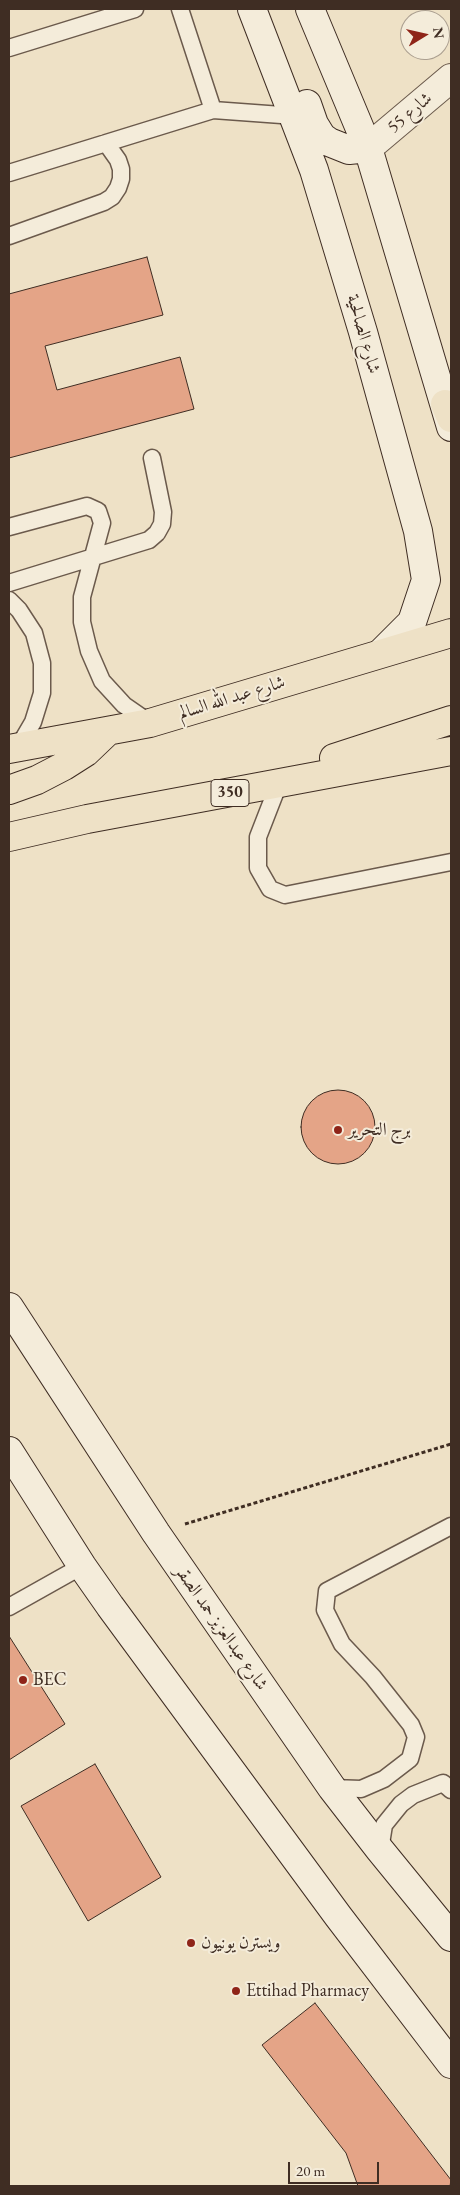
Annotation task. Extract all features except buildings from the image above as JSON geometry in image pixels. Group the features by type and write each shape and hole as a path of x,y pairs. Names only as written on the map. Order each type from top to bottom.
{"main road":[{"name":"شارع الصالحية","path":"252,9 295,116 314,170 363,332 418,531 426,580 412,622 381,653"},
{"path":"260,9 298,79 314,124 322,137 349,150 368,148"},
{"path":"310,9 368,148 449,417"},
{"name":"شارع 55","path":"368,148 451,78"},
{"name":"شارع عبد الله السالم","path":"12,747 150,723 451,633"},
{"path":"87,819 336,757 451,720"},
{"path":"9,790 37,780 64,766 86,752 108,731"},
{"name":"350","path":"9,838 87,819 451,751"},
{"name":"شارع عبدالعزيز حمد الصقر","path":"9,1307 156,1533 332,1788 451,1937"},
{"path":"9,1451 82,1566 338,1916 451,2064"}],"lane":[{"path":"9,48 135,9"},
{"path":"180,9 213,110"},
{"path":"9,173 213,110 295,116"},
{"path":"9,236 104,202 112,197 121,179 121,169 118,160 106,143"},
{"path":"9,583 149,540 157,533 162,524 163,512 152,458"},
{"path":"9,527 87,506 93,508 101,516 102,523 82,597 82,622 89,651 102,681 124,705 150,723"},
{"path":"9,600 19,610 34,633 42,663 42,693 33,722 12,747"},
{"path":"279,783 258,837 258,868 270,889 285,895 451,862"},
{"path":"332,1788 360,1789 384,1780 410,1759 416,1737 411,1725 373,1677 342,1644 324,1610 327,1591 451,1526"},
{"path":"9,1607 82,1566"},
{"path":"380,1850 384,1826 401,1804 413,1795 443,1783 451,1790"}],"path":[{"path":"156,1533 451,1444"}],"place":[{"name":"برج التحرير","path":"338,1130"},
{"name":"BEC","path":"23,1680"},
{"name":"ويسترن يونيون","path":"191,1943"},
{"name":"Ettihad Pharmacy","path":"236,1991"}]}
